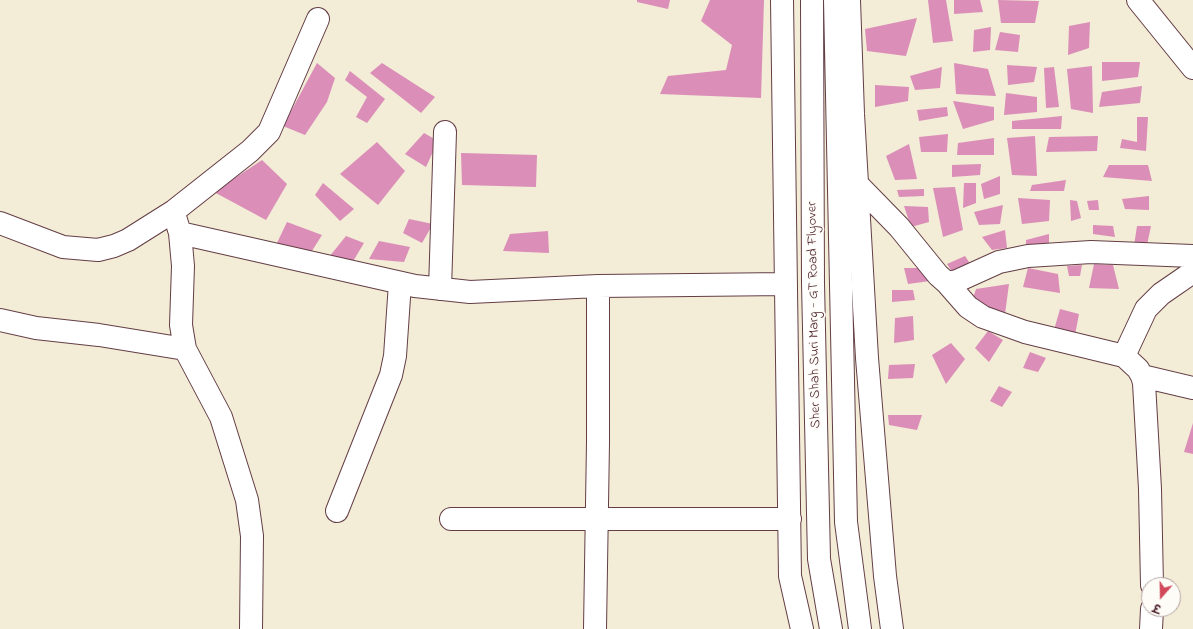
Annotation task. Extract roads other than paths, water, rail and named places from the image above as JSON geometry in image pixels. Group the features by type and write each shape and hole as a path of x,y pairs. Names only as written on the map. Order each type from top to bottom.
{"street":[{"path":"782,0 790,576 802,629"},
{"name":"Sher Shah Suri Marg - GT Road Flyover","path":"812,0 813,282 819,559 831,629"},
{"name":"Sher Shah Suri Marg - GT Road Flyover","path":"835,0 846,522 860,629"},
{"path":"849,0 853,114 867,358 885,576 892,629"},
{"path":"1138,0 1193,68"},
{"path":"0,223 63,247 98,250 114,246 128,240 174,211 250,151 269,132 318,19"},
{"path":"440,289 445,132"},
{"path":"857,184 899,227 938,275 968,307 995,321 1025,332 1124,356 1138,369 1144,383 1150,490 1152,577"},
{"path":"174,211 180,233 183,266 181,325 185,349 221,417 248,500 252,536 251,629"},
{"path":"180,233 415,286 470,292 598,286 786,284"},
{"path":"947,283 957,281 999,262 1028,256 1091,252 1193,256"},
{"path":"1124,356 1146,309 1161,294 1193,272"},
{"path":"337,510 391,375 395,356 400,282"},
{"path":"595,629 598,442 598,286"},
{"path":"0,320 36,328 99,335 185,349"},
{"path":"1142,376 1193,388"},
{"path":"450,519 790,519"},
{"path":"1151,629 1152,617"}]}
